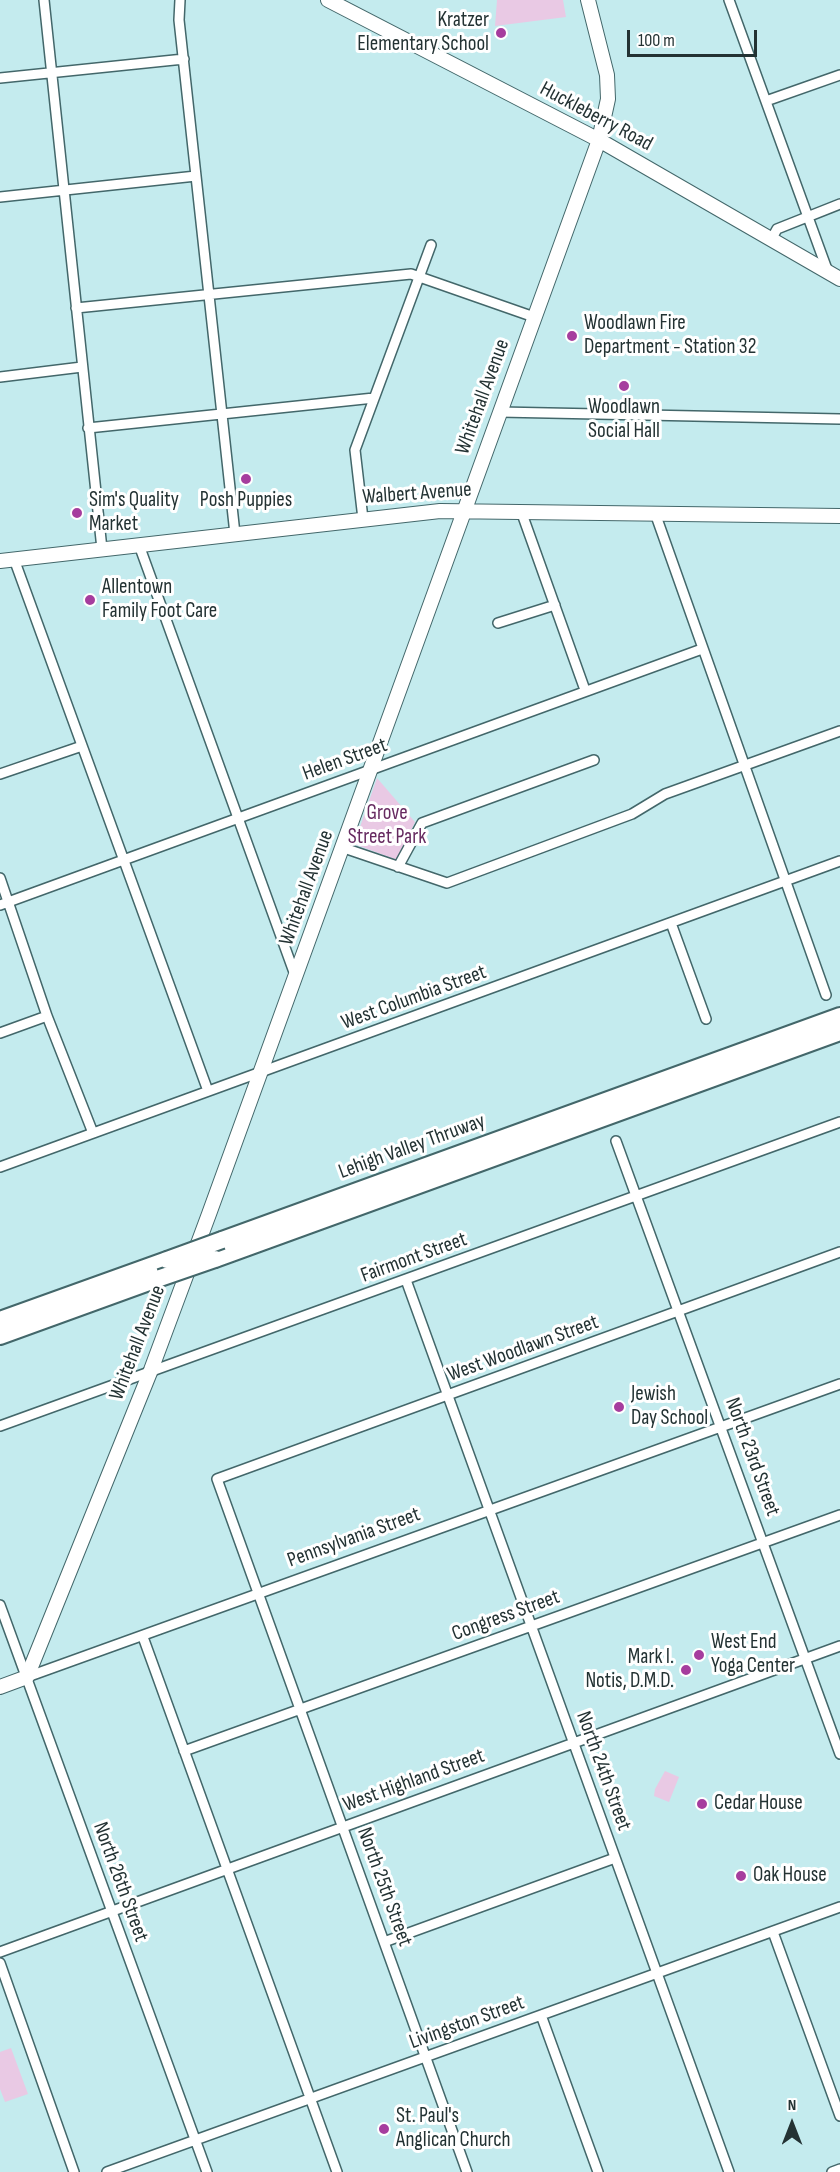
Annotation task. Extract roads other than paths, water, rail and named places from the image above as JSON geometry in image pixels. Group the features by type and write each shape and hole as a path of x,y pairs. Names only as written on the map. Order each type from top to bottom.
{"highway":[{"name":"Lehigh Valley Thruway","path":"0,1320 840,1016"},
{"name":"Lehigh Valley Thruway","path":"0,1336 840,1032"}],"street":[{"path":"44,0 102,549"},
{"path":"180,0 196,176 235,534"},
{"name":"Huckleberry Road","path":"328,0 599,140 834,276"},
{"name":"Whitehall Avenue","path":"27,1677 151,1370 373,769 464,510 599,140 608,99 607,75 588,0"},
{"path":"729,0 808,215 834,276"},
{"path":"0,78 184,59"},
{"path":"766,101 840,75"},
{"path":"0,197 196,176"},
{"path":"771,240 777,230 808,215 840,204"},
{"path":"363,519 355,450 431,245"},
{"path":"76,308 402,274 419,276 534,317"},
{"path":"0,377 82,367"},
{"path":"88,428 374,398"},
{"path":"500,412 840,420"},
{"name":"Walbert Avenue","path":"7,560 363,519 464,510 840,516"},
{"path":"521,511 585,690"},
{"path":"655,513 826,995"},
{"path":"140,545 296,977"},
{"path":"7,560 82,746 208,1091"},
{"path":"498,623 555,605"},
{"name":"Helen Street","path":"4,904 702,649"},
{"path":"344,848 447,883 632,814 665,794 840,730"},
{"path":"0,774 82,746"},
{"path":"398,867 423,823 594,760"},
{"name":"West Columbia Street","path":"0,1167 840,861"},
{"path":"0,878 4,904 93,1133"},
{"path":"671,923 706,1019"},
{"path":"0,1033 48,1016"},
{"name":"Fairmont Street","path":"0,1426 840,1122"},
{"name":"North 23rd Street","path":"616,1141 840,1754"},
{"name":"West Woodlawn Street","path":"218,1479 840,1252"},
{"name":"North 24th Street","path":"406,1280 729,2172"},
{"name":"Pennsylvania Street","path":"0,1687 840,1384"},
{"name":"North 25th Street","path":"218,1479 299,1710 468,2172"},
{"name":"Congress Street","path":"184,1752 840,1515"},
{"name":"North 26th Street","path":"0,1605 207,2172"},
{"path":"143,1637 337,2172"},
{"name":"West Highland Street","path":"0,1952 227,1867 840,1646"},
{"path":"384,1942 615,1858"},
{"name":"Livingston Street","path":"107,2172 840,1908"},
{"path":"773,1932 840,2116"},
{"path":"0,1963 74,2172"},
{"path":"541,2015 598,2172"},
{"path":"832,2172 840,2169"}],"place":[{"name":"Kratzer Elementary School","path":"501,33"},
{"name":"Woodlawn Fire Department - Station 32","path":"572,336"},
{"name":"Woodlawn Social Hall","path":"624,386"},
{"name":"Posh Puppies","path":"246,479"},
{"name":"Sim's Quality Market","path":"77,513"},
{"name":"Allentown Family Foot Care","path":"90,600"},
{"name":"Jewish Day School","path":"619,1407"},
{"name":"West End Yoga Center","path":"699,1655"},
{"name":"Mark I. Notis, D.M.D.","path":"686,1670"},
{"name":"Cedar House","path":"702,1804"},
{"name":"Oak House","path":"741,1876"},
{"name":"St. Paul's Anglican Church","path":"384,2129"}],"park label":[{"name":"Grove Street Park","path":"387,826"}]}
